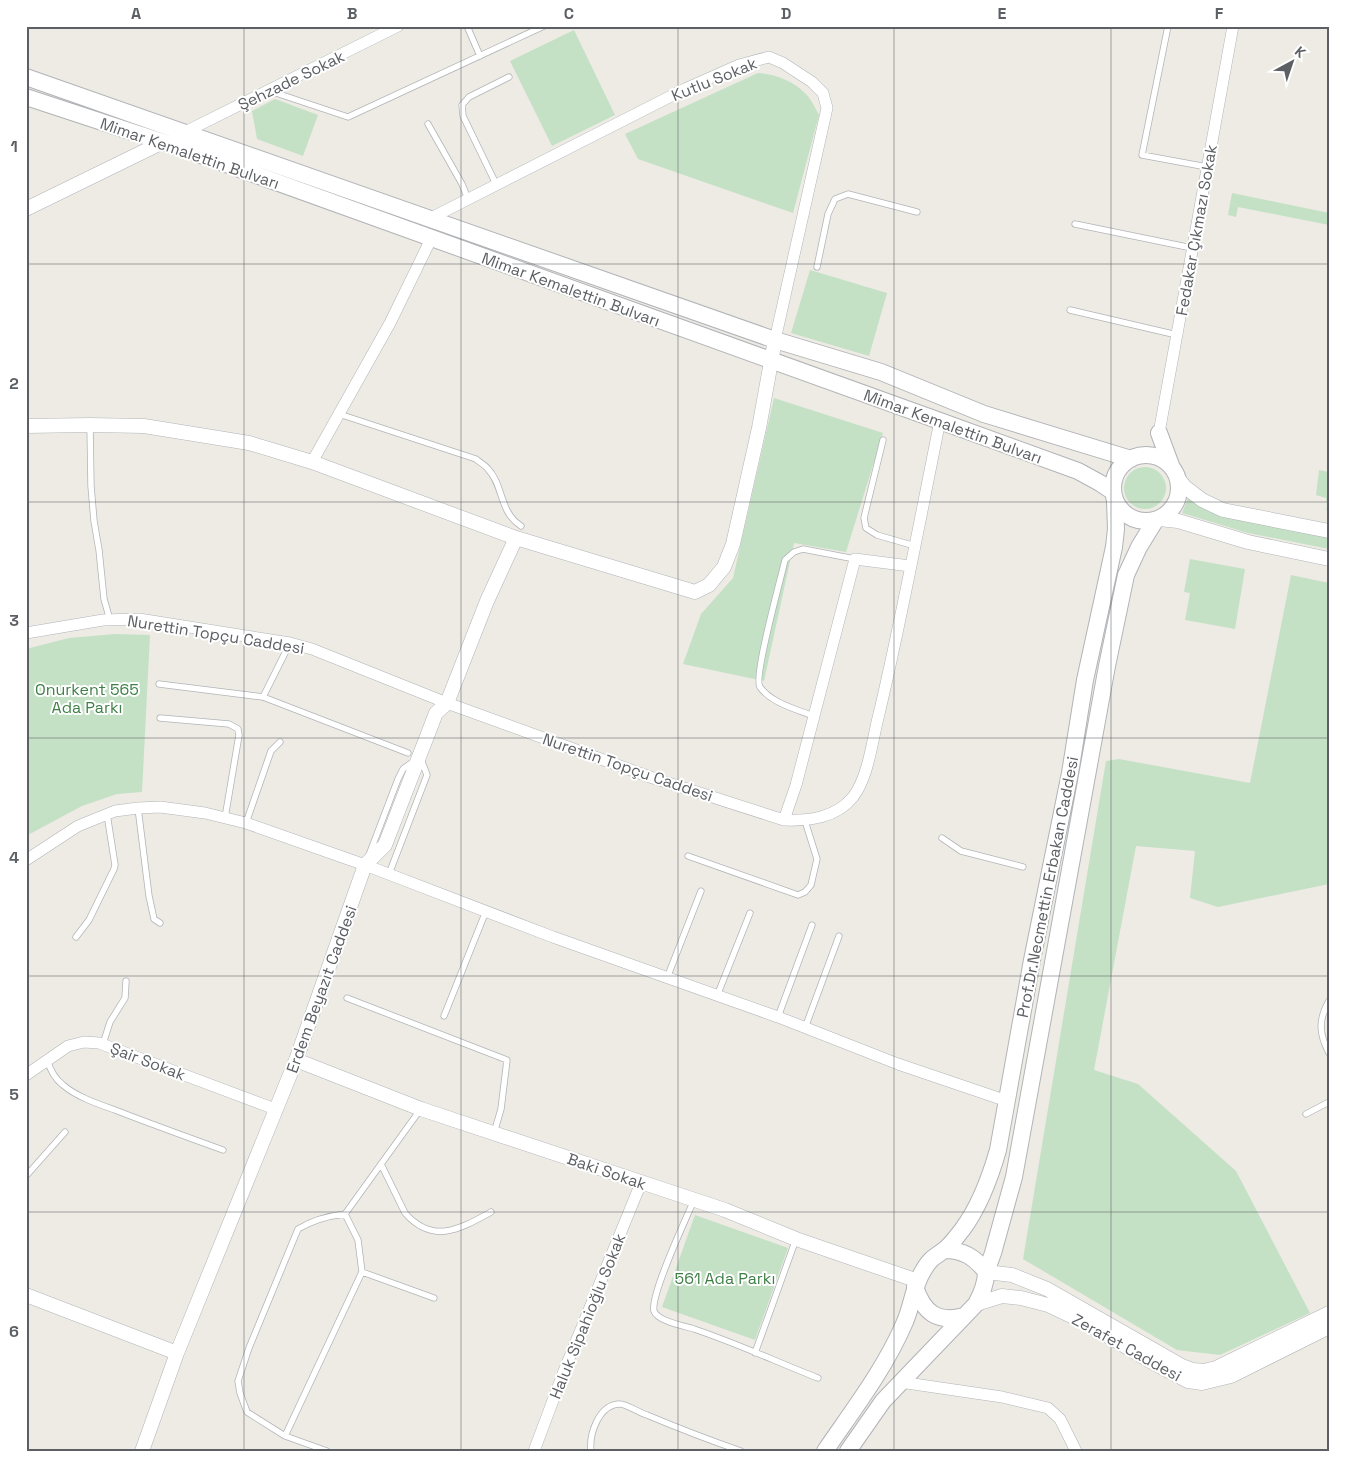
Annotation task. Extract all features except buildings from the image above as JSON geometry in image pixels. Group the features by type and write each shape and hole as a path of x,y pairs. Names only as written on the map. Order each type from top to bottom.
{"main road":[{"name":"Mimar Kemalettin Bulvarı","path":"26,77 775,340 881,372 984,414 1135,457"},
{"name":"Mimar Kemalettin Bulvarı","path":"26,97 187,150 1078,471 1100,483 1114,496"},
{"path":"161,143 183,132"},
{"path":"1159,433 1174,472 1179,494 1172,510 1157,520 1138,521 1128,517 1120,510 1114,496 1113,481 1117,471 1124,463 1135,457 1159,433"},
{"path":"1135,457 1154,456 1164,460 1174,472"},
{"name":"Prof.Dr.Necmettin Erbakan Caddesi","path":"940,1252 963,1229 977,1206 990,1176 998,1150 1032,960 1070,773 1085,680 1114,547 1116,528 1114,496"},
{"name":"Prof.Dr.Necmettin Erbakan Caddesi","path":"986,1272 1014,1177 1107,666 1126,575 1139,547 1157,520"},
{"path":"825,1451 873,1380 904,1325 917,1284 928,1262 940,1252 963,1252 978,1262 986,1272 986,1282 976,1304 883,1401 848,1451"},
{"path":"917,1284 919,1298 933,1314 942,1319 964,1316"}],"street":[{"name":"Şehzade Sokak","path":"183,132 270,91 398,26"},
{"name":"Fedakar Çıkmazı Sokak","path":"1159,433 1232,26"},
{"name":"Kutlu Sokak","path":"428,219 685,89 738,65 769,57 783,63 812,82 823,93 827,108 775,340"},
{"path":"26,210 161,143"},
{"path":"312,462 390,323 430,239"},
{"path":"26,426 144,426 249,443 312,462 695,592 709,585 724,567 733,544 759,428 775,340"},
{"name":"Nurettin Topçu Caddesi","path":"26,633 110,620 139,620 290,643 312,649 447,703 653,778 784,820 805,821 821,817 839,809 852,798 862,781 884,694 940,421"},
{"path":"1174,472 1185,487 1202,500 1223,510 1329,531"},
{"path":"1157,520 1178,522 1256,544 1329,559"},
{"name":"Erdem Beyazıt Caddesi","path":"142,1451 177,1353 296,1060 365,865 385,845 414,754 436,713 447,703 487,601 518,532"},
{"path":"784,820 796,785 854,559 910,566"},
{"path":"26,860 78,826 107,814 138,808 169,808 206,813 246,823 365,865 667,978 778,1017 898,1064 1007,1102"},
{"name":"Şair Sokak","path":"26,1075 68,1046 84,1042 103,1044 275,1109"},
{"name":"Baki Sokak","path":"296,1060 421,1108 725,1210 796,1239 917,1284"},
{"name":"Haluk Sipahioğlu Sokak","path":"534,1451 564,1371 641,1183"},
{"name":"Zerafet Caddesi","path":"986,1272 1012,1275 1048,1289 1171,1360 1193,1370 1204,1371 1216,1368 1329,1313"},
{"path":"26,1295 177,1353"},
{"name":"Zerafet Caddesi","path":"976,1304 1002,1296 1021,1298 1048,1305 1084,1322 1188,1381 1202,1383 1231,1376 1329,1327"},
{"path":"900,1382 1009,1399 1048,1408 1060,1419 1076,1451"}],"lane":[{"path":"467,26 480,56"},
{"path":"270,91 348,117 544,26"},
{"path":"1168,26 1142,155 1208,167"},
{"path":"496,184 463,116 462,105 469,97 509,77"},
{"path":"428,124 462,184 468,199"},
{"path":"817,267 828,214 835,199 848,194 917,212"},
{"path":"1075,224 1192,248"},
{"path":"1070,310 1177,335"},
{"path":"339,414 476,459 489,469 507,512 518,532"},
{"path":"90,425 91,486 94,521 104,600 110,620"},
{"path":"883,440 864,518 866,528 878,535 915,546"},
{"path":"813,716 778,702 760,688 758,683 760,664 785,560 794,552 803,549 854,559"},
{"path":"263,697 290,643"},
{"path":"160,684 263,697 414,754 427,774 389,874"},
{"path":"160,718 229,724 238,729 239,735 225,818"},
{"path":"246,823 271,751 280,742"},
{"path":"138,808 149,896 154,919 160,923"},
{"path":"76,937 89,920 114,869 107,814"},
{"path":"688,856 798,895 805,892 811,885 817,858 805,821"},
{"path":"942,838 962,851 1023,867"},
{"path":"667,978 701,891"},
{"path":"444,1016 486,911"},
{"path":"717,996 750,913"},
{"path":"778,1017 812,925"},
{"path":"805,1028 839,936"},
{"path":"103,1044 110,1022 125,998 126,981"},
{"path":"347,998 507,1060 501,1110 494,1133"},
{"path":"1329,1001 1322,1014 1321,1039 1329,1054"},
{"path":"47,1060 50,1068 62,1085 76,1093 132,1117 223,1150"},
{"path":"1306,1114 1329,1102"},
{"path":"327,1451 285,1436 247,1412 240,1394 238,1381 249,1348 298,1229 311,1221 345,1214 421,1108"},
{"path":"26,1176 65,1132"},
{"path":"381,1164 405,1214 425,1229 442,1232 452,1231 462,1228 491,1212"},
{"path":"694,1200 659,1286 653,1304 654,1312 661,1319 702,1332 818,1378"},
{"path":"285,1436 362,1272 358,1240 345,1214"},
{"path":"755,1353 796,1239"},
{"path":"362,1272 434,1298"},
{"path":"591,1451 590,1443 593,1427 607,1408 617,1404 628,1406 633,1410 741,1451"}],"green space":[{"path":"574,30 615,115 552,146 510,61"},
{"path":"758,73 777,77 801,89 808,96 819,115 793,213 638,159 625,134"},
{"path":"275,99 318,115 303,156 257,139 252,111"},
{"path":"1232,193 1329,213 1329,225 1238,207 1236,217 1228,215"},
{"path":"810,270 887,293 869,356 791,333"},
{"path":"774,398 883,433 846,552 794,543 764,681 683,664 701,614 733,578"},
{"path":"1145,467 1160,473 1166,488 1160,503 1145,509 1130,503 1124,488 1130,473"},
{"path":"1319,470 1329,472 1329,511 1326,510 1326,498 1316,495"},
{"path":"1188,498 1207,510 1329,537 1329,549 1248,533 1182,513"},
{"path":"1190,559 1245,569 1235,629 1185,620 1190,593 1184,592"},
{"path":"1291,575 1329,583 1329,884 1218,907 1190,898 1195,851 1136,846 1094,1070 1138,1084 1236,1171 1310,1313 1220,1355 1177,1350 1023,1259 1106,761 1119,759 1250,783"},
{"name":"Onurkent 565 Ada Parkı","path":"115,634 150,635 142,792 117,794 82,806 26,836 26,649 69,638"},
{"name":"561 Ada Parkı","path":"695,1215 788,1248 755,1340 662,1307"}]}
